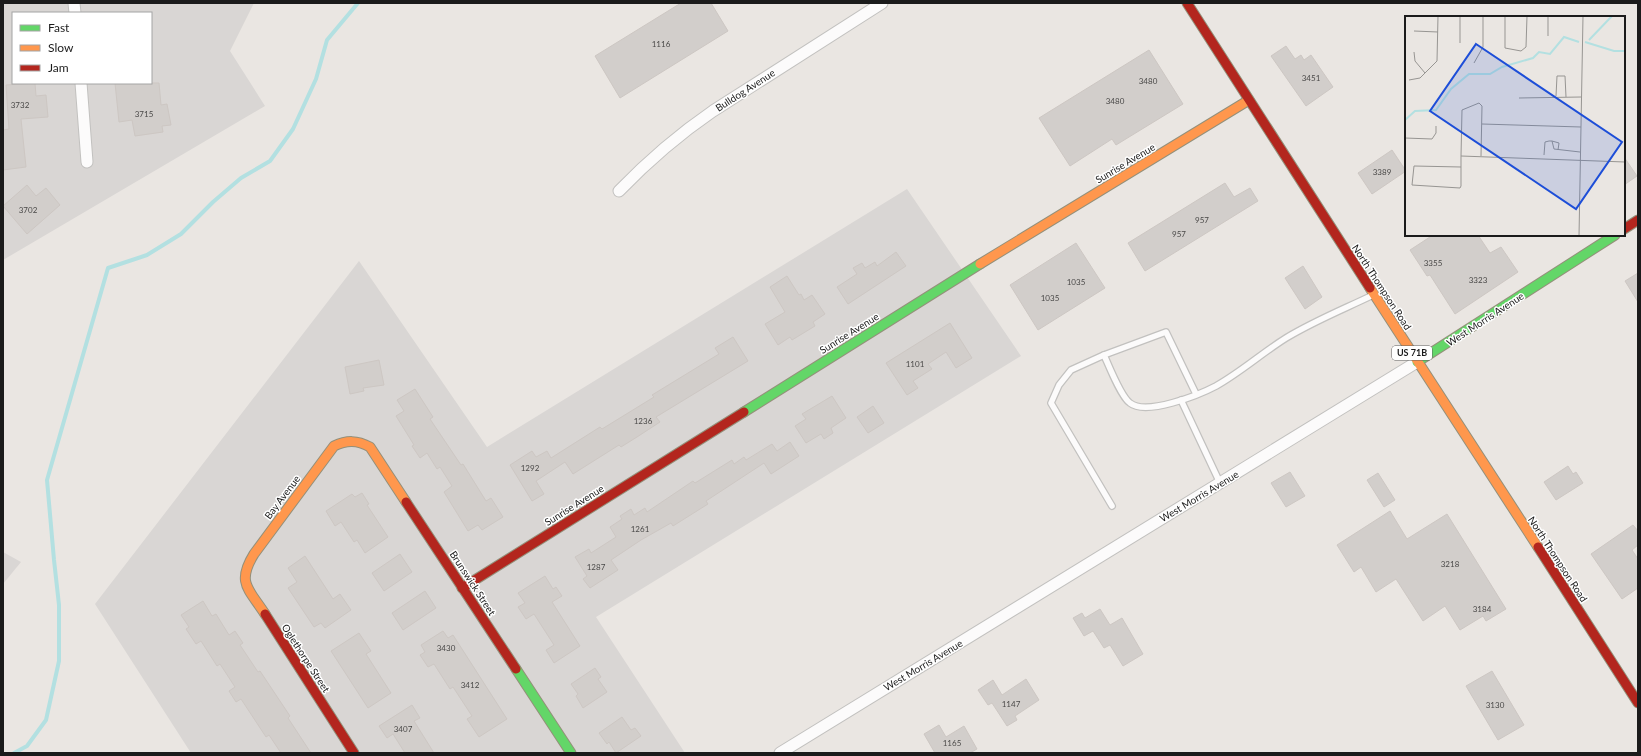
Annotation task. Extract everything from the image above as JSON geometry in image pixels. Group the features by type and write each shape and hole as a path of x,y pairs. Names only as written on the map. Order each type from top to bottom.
{"street":[{"name":"Bulldog Avenue","path":"619,192 658,154 687,129 712,111 882,3"},
{"name":"North Thompson Road","path":"1187,3 1638,703"},
{"path":"80,84 87,162"},
{"name":"Sunrise Avenue","path":"462,588 965,273 1249,100"},
{"path":"1625,229 1638,220"},
{"name":"West Morris Avenue","path":"780,753 1417,362 1613,236"},
{"name":"Brunswick Street","path":"346,440 361,442 370,447 571,753"},
{"name":"Bay Avenue","path":"243,574 254,554 334,446 346,440"},
{"name":"Oglethorpe Street","path":"243,574 244,583 354,753"}],"lane":[{"path":"1104,355 1129,403 1137,407 1152,408 1181,400 1215,386 1286,338 1374,295"},
{"path":"1112,506 1051,403 1059,385 1071,370 1104,355 1166,332 1196,394"},
{"path":"1181,400 1220,483"}],"shaded area":[{"path":"3,3 254,3 230,51 265,106 3,260"},
{"path":"907,189 1021,356 596,617 685,753 191,753 95,604 359,261 487,447"},
{"path":"3,552 21,562 3,584"}],"building":[{"path":"681,3 711,3 728,31 620,98 595,56"},
{"path":"1286,46 1295,59 1301,55 1304,60 1311,55 1333,87 1306,106 1271,56"},
{"path":"1149,50 1183,104 1116,145 1112,139 1070,166 1039,118"},
{"path":"159,83 161,105 167,104 171,125 162,126 163,132 135,136 132,120 119,122 115,84"},
{"path":"35,84 36,96 46,95 48,117 21,119 26,167 3,170 3,130 9,129 6,85"},
{"path":"1392,150 1405,170 1405,172 1372,194 1358,173"},
{"path":"1625,158 1637,176 1625,184"},
{"path":"1225,183 1234,197 1250,188 1258,201 1145,271 1128,243"},
{"path":"27,185 36,196 46,188 60,205 27,234 3,206"},
{"path":"1431,236 1479,236 1490,253 1501,247 1518,272 1455,314 1430,275 1427,276 1410,250"},
{"path":"1076,243 1105,288 1038,330 1010,285"},
{"path":"896,252 906,266 848,304 837,287 857,274 853,268 862,263 865,268 875,262 877,266"},
{"path":"1303,266 1322,297 1305,309 1285,278"},
{"path":"1638,273 1638,302 1625,281"},
{"path":"787,276 804,300 812,295 825,314 813,322 815,326 792,340 790,337 778,345 765,324 785,312 770,287"},
{"path":"950,323 972,358 956,368 946,352 928,364 932,369 913,381 918,388 907,395 886,363"},
{"path":"733,337 748,361 656,417 660,422 637,437 621,447 619,445 573,474 565,462 536,481 544,494 532,501 510,465 532,451 536,457 547,451 551,458 600,427 602,429 654,397 652,395 719,354 715,348"},
{"path":"379,360 384,385 363,388 364,391 350,394 345,367"},
{"path":"415,389 433,417 430,419 461,465 463,464 486,501 491,498 503,517 482,530 478,525 468,531 444,492 452,486 440,467 437,469 427,453 420,458 412,446 414,445 396,416 404,411 397,400"},
{"path":"832,396 846,418 831,428 833,433 824,439 821,434 806,443 795,426 806,419 802,414"},
{"path":"873,406 884,423 868,433 857,417"},
{"path":"790,442 799,456 771,474 764,463 706,501 708,504 673,526 671,523 641,540 611,560 618,570 590,588 583,579 587,576 575,557 589,549 591,553 616,537 610,527 622,519 620,516 631,509 634,515 645,508 647,512 693,481 695,483 732,460 734,464 744,457 746,460 772,444 777,451"},
{"path":"1568,466 1573,474 1576,472 1583,483 1556,500 1544,482"},
{"path":"1290,472 1305,496 1286,507 1271,483"},
{"path":"1378,473 1395,500 1384,507 1367,480"},
{"path":"362,493 369,504 367,505 388,537 365,553 357,540 354,542 341,522 335,526 326,511 352,494 355,497"},
{"path":"1390,511 1407,539 1447,514 1506,609 1486,621 1483,616 1460,630 1445,606 1423,621 1396,579 1376,592 1361,567 1354,572 1337,545"},
{"path":"1633,525 1638,531 1638,545 1632,550 1638,559 1638,588 1622,599 1591,554"},
{"path":"400,554 412,572 384,591 372,573"},
{"path":"305,556 333,599 340,594 351,610 325,628 321,623 314,627 288,588 297,582 288,568"},
{"path":"545,576 553,589 556,587 562,596 552,602 580,646 554,663 546,650 554,645 534,614 526,619 518,607 525,603 518,593"},
{"path":"425,591 436,608 403,630 392,613"},
{"path":"203,601 212,616 216,614 229,635 235,631 243,643 240,645 258,672 260,671 290,716 288,718 311,753 281,753 269,735 266,737 241,699 236,702 229,691 235,687 220,664 217,666 201,641 196,644 186,629 189,627 181,615"},
{"path":"1100,609 1110,625 1122,618 1143,654 1123,666 1110,645 1104,648 1093,631 1084,636 1073,618 1082,613 1085,618"},
{"path":"443,631 448,638 453,635 507,719 479,737 467,719 472,716 453,687 450,689 434,664 428,667 420,655 425,652 421,645"},
{"path":"359,633 371,651 366,654 391,693 368,708 331,651"},
{"path":"595,668 601,677 598,679 607,692 583,708 576,696 578,694 571,684"},
{"path":"1492,671 1524,725 1498,740 1466,686"},
{"path":"1026,679 1039,700 1015,716 1017,720 1007,726 992,703 988,705 978,690 993,680 1002,695"},
{"path":"412,705 420,718 414,721 434,753 405,753 393,734 387,738 379,726"},
{"path":"622,717 631,730 635,728 641,736 616,753 609,742 607,744 599,733"},
{"path":"939,725 946,737 964,726 977,749 970,753 935,753 924,734"}],"waterway":[{"path":"14,753 27,746 46,720 59,661 59,605 47,480 108,268 147,255 181,234 213,202 241,178 270,161 293,129 316,79 327,40 358,3"}],"traffic: fast":[{"path":"1417,362 1613,236"},
{"path":"744,412 980,264"},
{"path":"516,669 571,753"}],"traffic: slow":[{"path":"980,264 1249,100"},
{"path":"1370,288 1538,547"},
{"path":"265,614 247,586 245,579 249,564 254,554 334,446 343,443 356,442 370,447 406,502"}],"traffic: jam":[{"path":"1187,3 1370,288"},
{"path":"1625,228 1638,220"},
{"path":"462,588 744,412"},
{"path":"406,502 516,669"},
{"path":"1538,547 1638,703"},
{"path":"265,614 354,753"}]}
